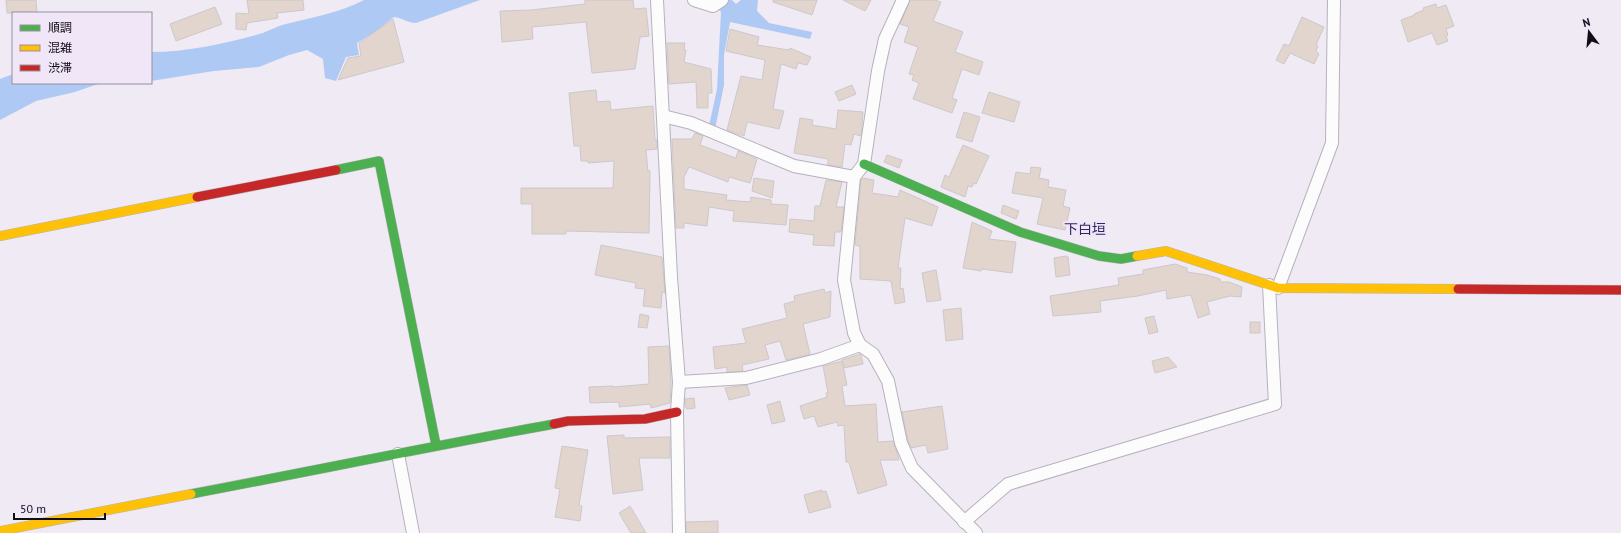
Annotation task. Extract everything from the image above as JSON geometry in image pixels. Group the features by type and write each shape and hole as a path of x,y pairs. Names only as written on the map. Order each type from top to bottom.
{"street":[{"path":"657,0 671,277 679,382 677,412 679,533"},
{"path":"694,0 718,3"},
{"path":"903,0 885,39 878,72 864,164 854,177 844,280 854,333 860,345 873,354 888,381 901,443 912,468 976,533"},
{"path":"964,522 1008,484 1275,404 1274,287 1332,143 1334,0"},
{"path":"663,116 691,123 794,166 854,177"},
{"path":"0,236 378,161 436,445"},
{"path":"864,164 1027,234 1099,256 1121,259 1166,251 1274,287 1621,290"},
{"path":"679,382 754,376 821,359 860,345"},
{"path":"0,531 398,454 436,445 568,421 645,419 677,412"},
{"path":"398,454 413,533"}],"water":[{"path":"364,0 480,0 416,23 394,17 375,32 357,43 359,55 346,57 336,81 325,78 323,59 307,50 289,55 259,67 214,71 152,81 152,52 193,49 236,40"},
{"path":"709,0 732,0 736,4 741,0 758,0 757,11 769,23 812,32 810,39 730,22 724,55 724,85 715,129 709,126 717,89 721,12"},
{"path":"12,74 12,84 100,84 75,92 36,101 0,120 0,79"}],"building":[{"path":"6,0 36,0 37,12 7,13"},
{"path":"247,0 303,0 304,10 277,13 278,18 247,23 246,30 236,29 236,13 249,14"},
{"path":"585,0 633,0 634,9 646,8 649,36 640,37 635,69 592,73 586,22 532,27 533,39 502,42 500,11 531,10 585,4"},
{"path":"773,0 817,0 812,15 773,2"},
{"path":"843,0 871,0 865,11"},
{"path":"910,0 935,0 941,2 933,21 963,32 955,52 983,62 979,75 962,69 952,98 957,100 952,113 913,99 919,83 912,80 914,75 909,74 918,47 904,42 909,27 900,24"},
{"path":"1436,4 1437,8 1446,5 1454,26 1446,29 1448,41 1437,45 1432,33 1408,42 1401,20 1415,15 1414,14 1424,10 1423,8"},
{"path":"215,7 222,24 176,41 170,24"},
{"path":"1302,17 1324,27 1316,45 1318,46 1316,51 1319,54 1314,64 1290,53 1284,64 1276,60 1284,44 1289,46"},
{"path":"393,19 404,62 338,80 348,58 361,56 359,43"},
{"path":"730,29 759,37 757,45 789,50 790,48 811,57 807,65 798,63 796,69 781,64 773,109 784,111 779,129 747,122 744,136 727,130 741,76 762,80 765,60 726,51"},
{"path":"667,43 685,43 684,50 686,50 684,62 711,69 712,93 708,93 708,108 697,108 696,82 669,84"},
{"path":"852,85 856,94 839,101 835,92"},
{"path":"596,90 597,102 610,101 611,110 653,106 657,149 646,150 648,171 650,171 649,233 566,231 566,234 532,234 532,204 521,204 521,188 613,188 614,161 588,163 588,161 581,161 580,146 574,146 569,93"},
{"path":"989,92 1020,102 1014,122 982,113"},
{"path":"838,110 863,112 861,136 854,134 851,145 845,144 842,167 828,165 828,159 794,153 800,118 813,120 812,125 836,129"},
{"path":"964,112 980,117 972,142 956,137"},
{"path":"695,133 703,136 700,145 736,158 738,151 757,159 750,183 729,177 728,182 689,167 684,177 684,189 727,195 726,200 750,202 751,197 771,200 771,204 788,205 786,225 733,221 734,211 709,207 707,226 684,223 684,228 676,228 672,139 692,139"},
{"path":"963,145 989,156 976,184 974,183 972,187 968,186 965,197 941,187 945,175 949,177"},
{"path":"887,155 902,160 899,168 884,162"},
{"path":"1031,167 1041,168 1039,178 1049,180 1048,187 1066,190 1063,206 1070,208 1065,230 1037,224 1043,198 1012,193 1016,172 1030,174"},
{"path":"754,178 774,181 772,198 752,191"},
{"path":"863,178 874,180 872,193 898,197 900,190 938,207 932,226 905,218 898,268 901,268 900,289 903,288 905,302 895,304 891,281 860,279 860,246 855,245 861,180"},
{"path":"826,180 842,182 836,207 844,207 841,232 835,232 834,246 813,245 814,235 789,232 790,219 814,221 815,206 820,206"},
{"path":"1003,205 1019,211 1016,219 1001,213"},
{"path":"972,222 992,231 989,239 1016,242 1012,273 963,268"},
{"path":"601,245 662,257 665,293 662,292 661,308 643,306 645,289 635,288 636,283 595,275"},
{"path":"1068,257 1070,275 1056,277 1054,258"},
{"path":"1175,264 1187,268 1187,272 1207,275 1220,279 1221,282 1229,282 1242,287 1241,297 1230,296 1207,302 1210,314 1198,318 1191,295 1167,299 1166,290 1138,296 1100,301 1101,312 1053,316 1050,296 1119,285 1118,278 1143,274 1143,270"},
{"path":"936,270 941,300 927,302 922,273"},
{"path":"824,289 825,293 831,291 830,317 803,324 810,354 786,360 780,341 765,345 769,359 742,365 743,371 727,372 727,367 715,369 713,347 746,343 742,329 787,318 784,304 795,301 794,296"},
{"path":"961,308 963,339 946,341 943,310"},
{"path":"640,314 649,316 647,328 638,327"},
{"path":"1154,316 1158,332 1149,334 1145,318"},
{"path":"1250,322 1260,322 1260,333 1250,333"},
{"path":"669,346 671,382 670,403 651,408 650,404 619,407 619,402 590,403 589,387 649,384 648,347"},
{"path":"860,354 863,364 844,368 842,360"},
{"path":"1168,357 1177,367 1155,373 1152,361"},
{"path":"842,361 847,385 842,386 845,406 876,404 878,442 893,441 899,460 880,460 887,485 858,494 849,462 846,462 844,425 838,426 837,422 818,427 814,416 804,419 800,406 827,397 826,393 828,393 823,366"},
{"path":"747,385 750,395 729,400 725,388"},
{"path":"694,398 695,408 687,409 685,406 685,399"},
{"path":"780,401 785,421 772,424 767,405"},
{"path":"942,406 948,449 928,453 926,445 911,448 908,441 902,412"},
{"path":"624,435 624,438 670,437 670,458 639,458 643,490 613,494 607,436"},
{"path":"562,446 588,450 579,505 582,506 580,521 555,517 560,489 555,488"},
{"path":"822,490 822,492 826,491 831,507 809,513 804,495"},
{"path":"630,506 646,533 631,533 619,513"},
{"path":"718,521 718,533 686,533 686,522"}],"traffic: fast":[{"path":"336,170 379,161 436,445"},
{"path":"864,164 1020,232 1099,256 1121,259 1137,256"},
{"path":"191,494 554,424"}],"traffic: slow":[{"path":"0,236 197,197"},
{"path":"1137,256 1166,251 1278,288 1458,289"},
{"path":"0,531 191,494"}],"traffic: jam":[{"path":"197,197 336,170"},
{"path":"1458,289 1621,290"},
{"path":"554,424 568,421 645,419 677,412"}],"district":[{"name":"下白垣","path":"1085,229"}]}
